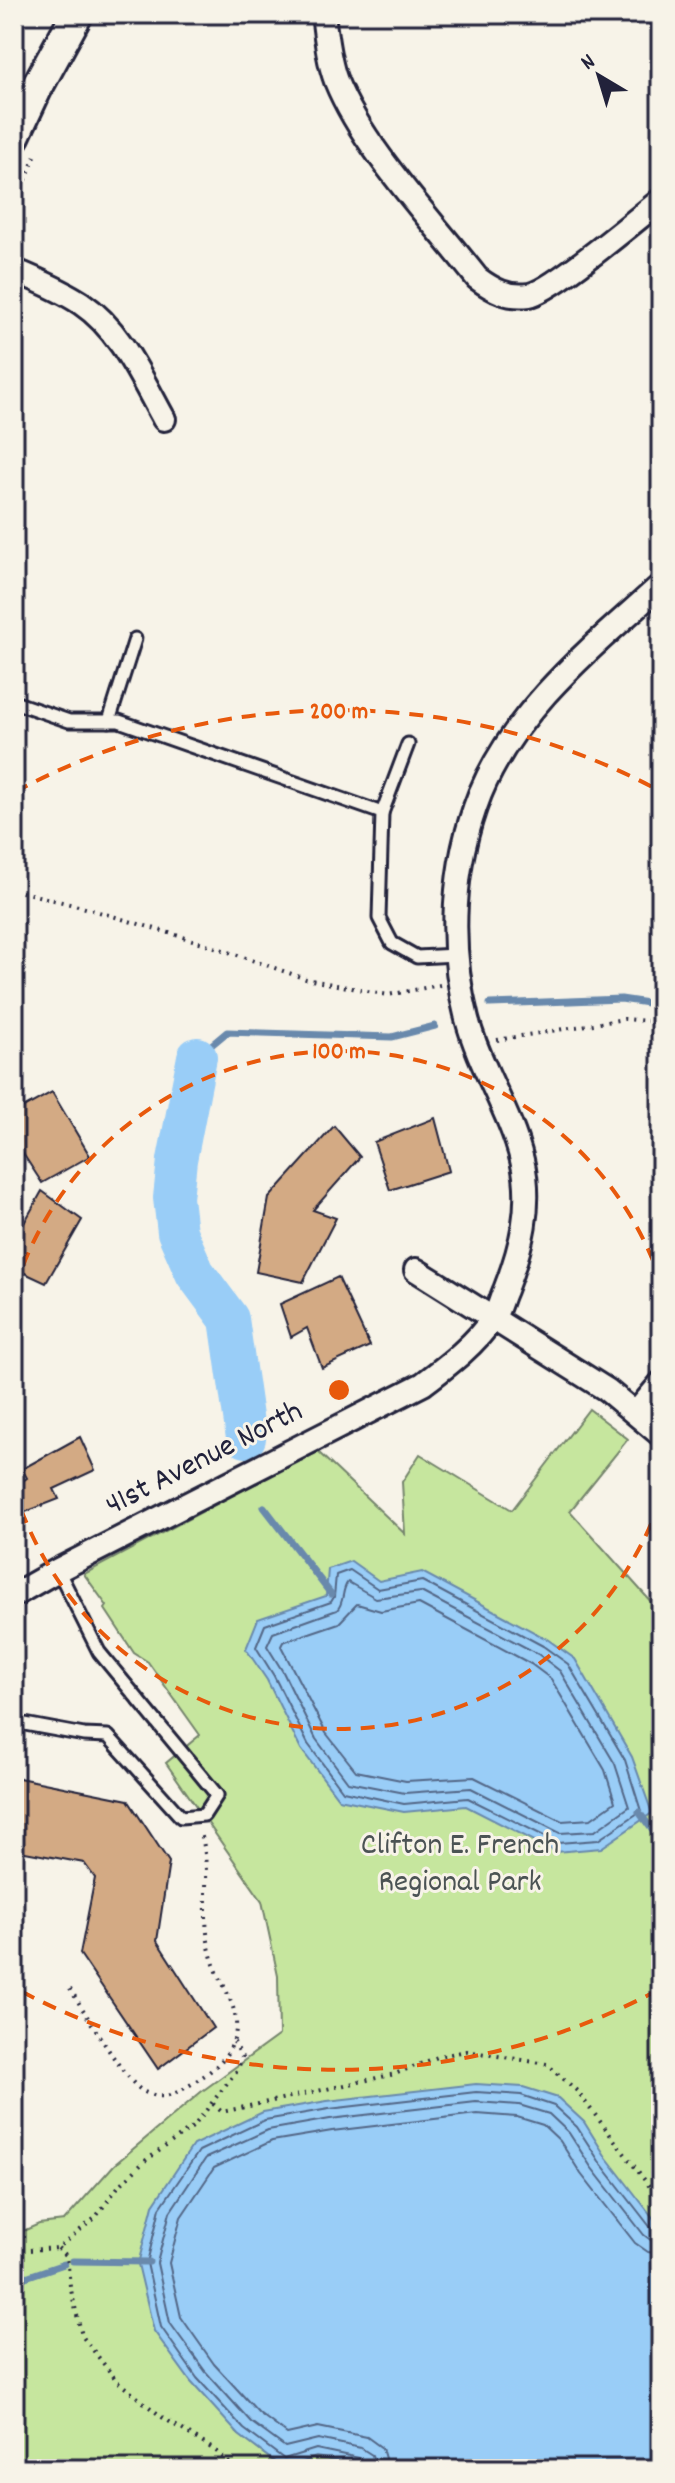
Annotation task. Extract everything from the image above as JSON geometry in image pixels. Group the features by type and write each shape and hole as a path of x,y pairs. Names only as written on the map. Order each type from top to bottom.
{"street":[{"path":"26,143 36,89 77,14"},
{"path":"323,14 335,80 356,120 477,278 492,290 512,296 532,295 554,283 661,200"},
{"path":"14,270 55,287 83,304 107,325 164,419"},
{"name":"41st Avenue North","path":"14,1595 423,1384 457,1358 494,1317 522,1240 527,1198 523,1161 510,1122 475,1044 458,980 456,898 462,850 481,793 506,743 573,665 661,585"},
{"path":"416,1270 607,1390 661,1435"},
{"path":"636,1413 661,1383"}],"lane":[{"path":"109,721 135,639"},
{"path":"14,702 69,721 119,721 382,813"},
{"path":"408,744 382,813 379,918 392,943 417,957 456,955"},
{"path":"14,1722 84,1735 108,1736 181,1817 204,1815 217,1795 99,1652 58,1570"}],"path":[{"path":"14,210 26,143"},
{"path":"14,890 206,944 306,979 368,992 388,995 458,980"},
{"path":"475,1044 624,1019 661,1022"},
{"path":"70,1989 127,2075 142,2091 161,2096 184,2089 217,2067 234,2042 237,2025 228,1993 211,1955 205,1913 206,1864 202,1835 194,1816"},
{"path":"14,2251 58,2248 95,2218 118,2187 145,2161 194,2126 238,2069 242,2057 234,2042"},
{"path":"213,2104 222,2112 395,2074 440,2056 467,2051 547,2064 577,2091 661,2198"},
{"path":"58,2248 67,2256 70,2286 82,2336 117,2381 162,2417 216,2451 236,2469"}],"green space":[{"name":"Clifton E. French Regional Park","path":"589,1409 628,1439 570,1511 661,1613 661,2254 237,2433 284,2469 14,2469 14,2235 39,2224 64,2221 114,2165 201,2092 279,2035 278,1976 262,1901 166,1763 200,1735 148,1662 134,1653 84,1574 317,1451 405,1534 402,1482 420,1454 512,1510"},
{"path":"316,2457 357,2465 361,2469 284,2469"}],"water":[{"path":"351,1561 379,1581 422,1572 547,1639 575,1659 632,1757 652,1813 601,1848 556,1852 466,1806 404,1812 339,1799 301,1749 267,1680 246,1649 258,1619 326,1596 328,1569"},
{"path":"476,2084 523,2087 558,2098 584,2122 606,2157 661,2228 661,2469 361,2469 357,2465 316,2457 284,2469 239,2435 191,2382 154,2331 138,2264 153,2205 193,2145 263,2112 327,2101"}],"building":[{"path":"52,1092 90,1156 42,1183 14,1140 14,1113"},
{"path":"435,1118 449,1171 390,1190 374,1142"},
{"path":"334,1126 360,1157 313,1210 336,1218 303,1282 256,1272 269,1198"},
{"path":"42,1191 82,1220 46,1283 14,1268 14,1241"},
{"path":"338,1277 370,1346 322,1368 307,1328 291,1337 280,1304"},
{"path":"80,1437 95,1470 54,1489 59,1499 23,1513 14,1492 14,1487 27,1478 22,1469"},
{"path":"14,1777 128,1800 169,1862 157,1941 213,2028 158,2069 80,1954 95,1878 84,1863 14,1850"}],"waterway":[{"path":"490,1004 621,999 661,1005"},
{"path":"197,1057 227,1032 392,1037 435,1026"},
{"path":"197,1057 177,1160 173,1198 177,1232 195,1273 229,1319 246,1438"},
{"path":"264,1507 331,1594"},
{"path":"639,1812 661,1842"},
{"path":"73,2261 149,2262"},
{"path":"14,2281 64,2264"}]}
